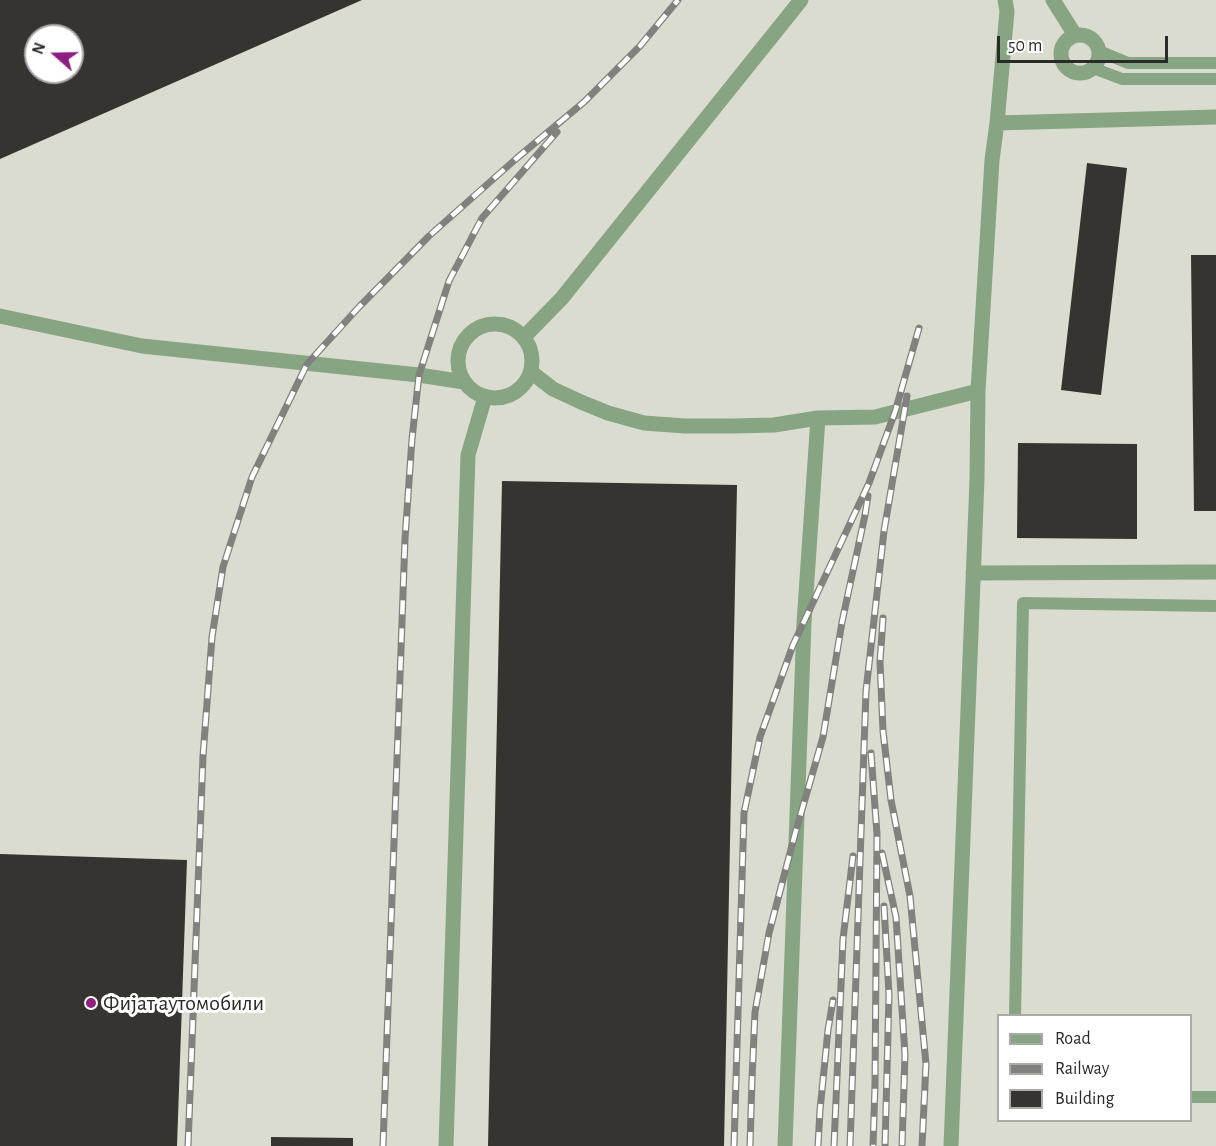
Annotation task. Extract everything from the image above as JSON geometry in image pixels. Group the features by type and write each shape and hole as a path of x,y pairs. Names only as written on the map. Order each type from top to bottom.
{"street":[{"path":"524,337 562,298 801,0"},
{"path":"951,1146 977,479 978,391 992,160 1007,11 1005,0"},
{"path":"1053,0 1075,34"},
{"path":"1075,34 1088,36 1097,45 1099,51 1097,63 1088,72 1075,73 1064,66 1061,60 1061,47 1064,41 1075,34"},
{"path":"997,123 1216,117"},
{"path":"0,316 142,346 419,375 464,382"},
{"path":"505,324 515,329 529,345 532,354 531,372 526,382 517,391 496,398 484,397 464,382 459,372 459,349 464,339 482,325 505,324"},
{"path":"531,372 553,389 608,412 644,423 685,426 774,425 818,418 876,417 978,391"},
{"path":"446,1146 468,455 484,397"},
{"path":"785,1146 804,623 818,418"},
{"path":"973,573 1216,572"}],"lane":[{"path":"1099,51 1128,63 1216,63"},
{"path":"1093,68 1122,79 1216,79"},
{"path":"1015,1014 1023,603 1216,606"},
{"path":"1192,1097 1216,1097"}],"shaded area":[{"path":"0,0 1216,0 1216,1146 0,1146"}],"building":[{"path":"0,0 362,0 0,159"},
{"path":"1087,163 1127,168 1101,395 1061,390"},
{"path":"1191,255 1216,255 1216,511 1194,511"},
{"path":"1018,443 1137,444 1137,539 1017,538"},
{"path":"502,481 737,485 724,1146 488,1146"},
{"name":"Фијат аутомобили","path":"0,854 187,860 177,1146 0,1146"},
{"path":"271,1137 353,1138 353,1146 271,1146"}],"railway":[{"path":"188,1146 203,756 212,637 223,567 252,477 307,364 429,236 584,102 640,46 678,0"},
{"path":"383,1146 405,539 419,375 449,281 482,218 557,132"},
{"path":"734,1146 744,813 760,737 793,645 869,483 895,412 919,328"},
{"path":"850,1146 866,691 884,531 907,396"},
{"path":"750,1146 755,1012 769,933 823,737 842,622 868,496"},
{"path":"883,618 880,662 883,731 891,800 910,896 926,1064 922,1146"},
{"path":"871,753 877,834 873,1146"},
{"path":"882,853 896,917 905,1055 902,1146"},
{"path":"834,1146 843,939 853,856"},
{"path":"884,906 889,995 885,1146"},
{"path":"818,1146 828,1030 833,1000"}],"place":[{"name":"Фијат аутомобили","path":"91,1003"}]}
